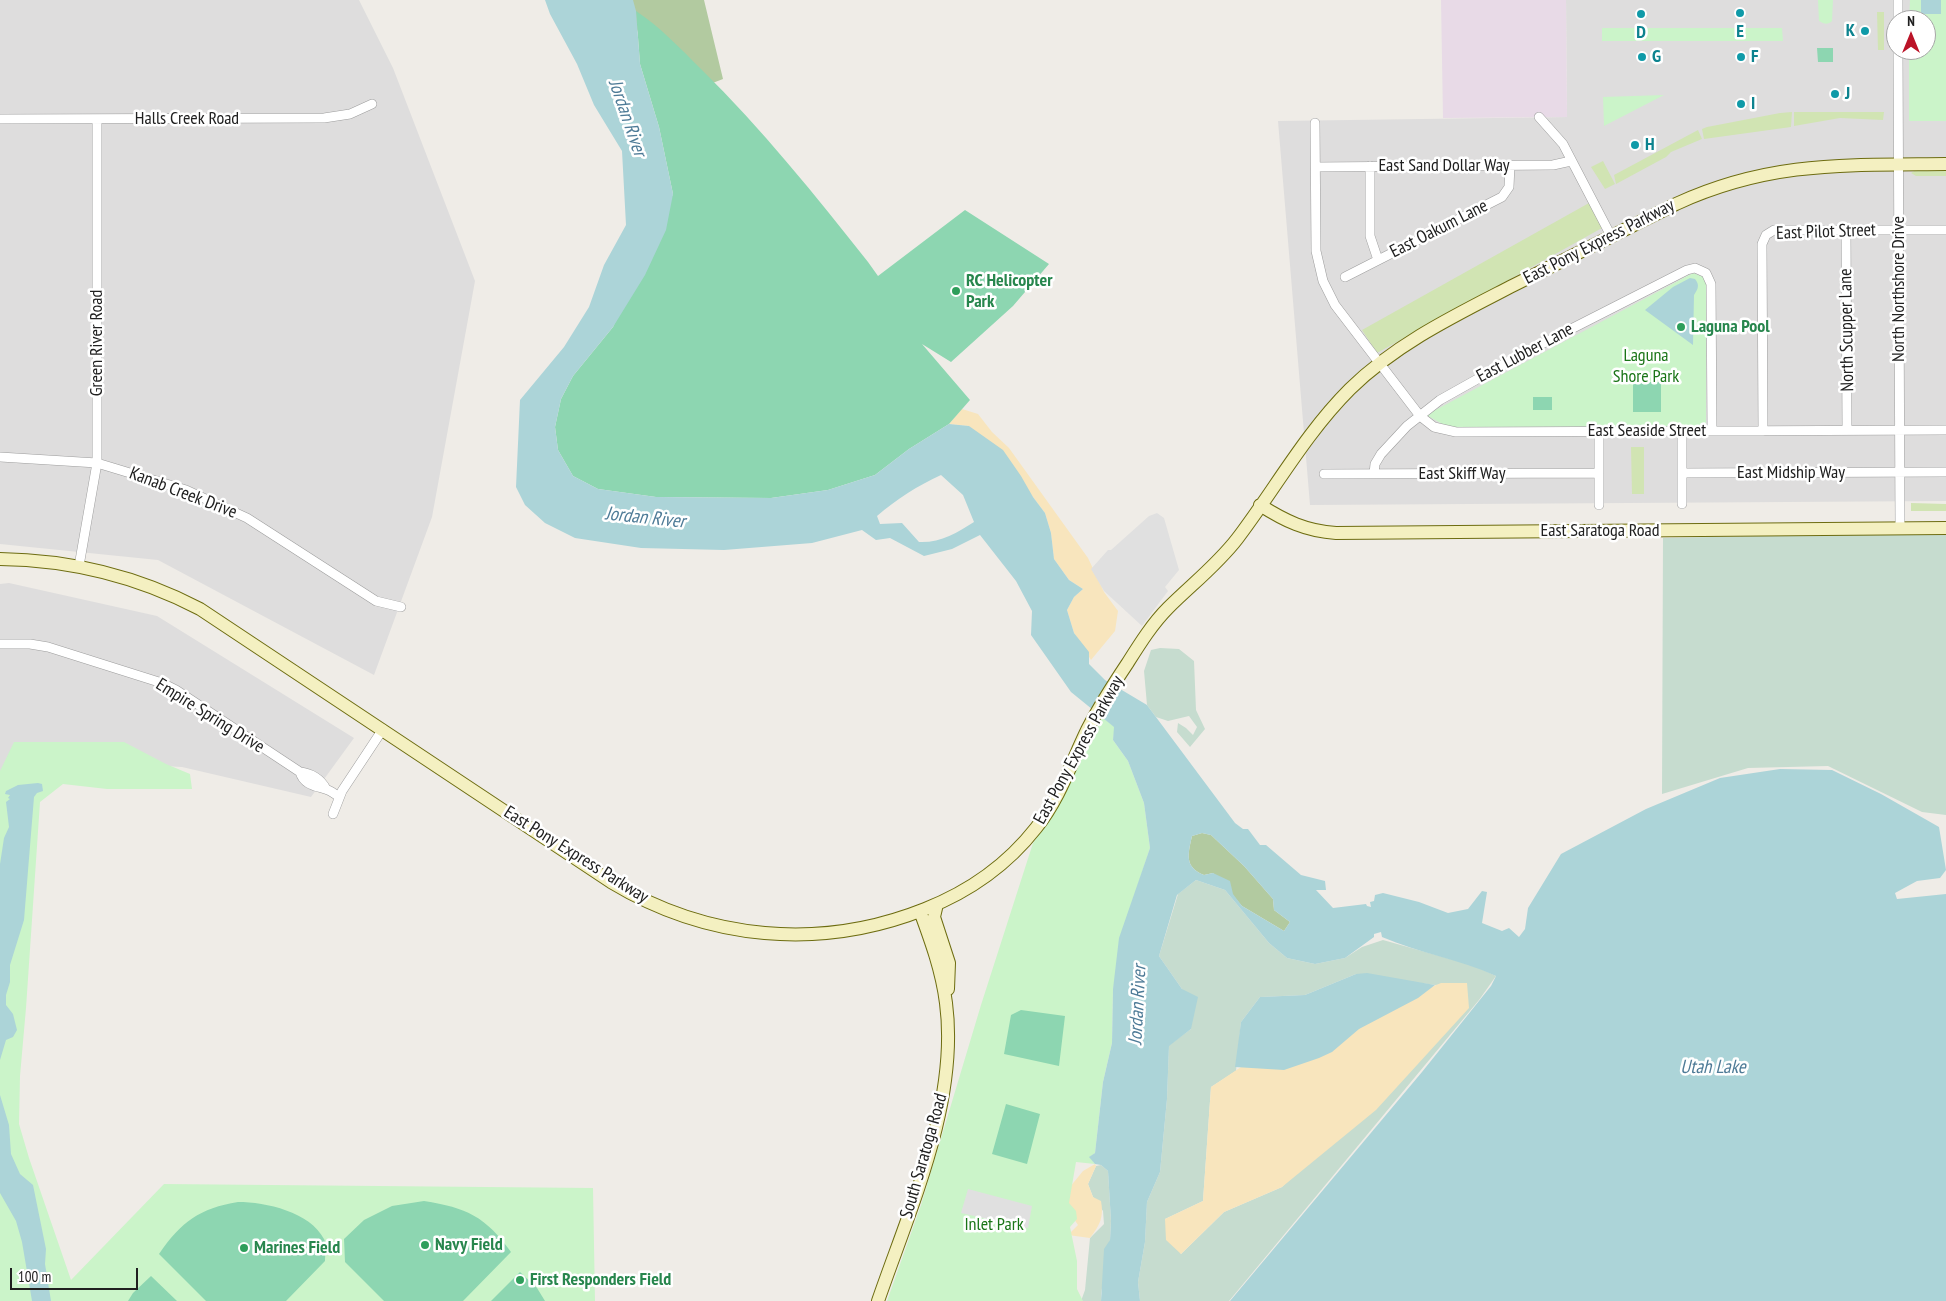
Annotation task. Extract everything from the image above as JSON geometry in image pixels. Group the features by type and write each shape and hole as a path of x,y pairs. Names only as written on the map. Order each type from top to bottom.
{"main road":[{"name":"East Pony Express Parkway","path":"1200,578 1271,478 1340,400 1380,363 1408,342 1436,325 1693,196 1747,178 1783,170 1816,166 1946,164"},
{"name":"East Pony Express Parkway","path":"0,558 78,566 111,573 149,585 200,609 611,882 655,905 690,918 742,931 804,935 834,933 865,928 920,911 961,892 981,880 1009,857 1035,830 1059,794 1095,716 1116,680 1159,619 1221,558 1303,443"},
{"name":"East Saratoga Road","path":"1260,505 1279,518 1298,526 1315,531 1336,533 1946,528"},
{"path":"937,904 934,917 949,963 946,1003"},
{"path":"920,911 936,954 946,1003"},
{"name":"South Saratoga Road","path":"878,1301 917,1188 941,1109 948,1062 946,1003"}],"street":[{"name":"North Northshore Drive","path":"1898,60 1900,528"},
{"name":"Halls Creek Road","path":"0,119 324,118 350,114 372,104"},
{"path":"1539,117 1557,137 1611,236"},
{"name":"Green River Road","path":"78,566 97,463 97,119"},
{"name":"East Seaside Street","path":"1315,123 1316,251 1320,273 1326,290 1335,305 1420,416 1434,427 1456,432 1946,430"},
{"name":"East Sand Dollar Way","path":"1316,167 1558,165 1571,161"},
{"name":"East Oakum Lane","path":"1345,277 1502,197 1509,187 1510,165"},
{"path":"1370,166 1370,236 1378,260"},
{"name":"East Pilot Street","path":"1763,431 1762,244 1766,235 1774,230 1946,230"},
{"name":"North Scupper Lane","path":"1846,230 1847,430"},
{"name":"East Lubber Lane","path":"1374,474 1378,457 1408,426 1444,397 1522,354 1687,270 1695,268 1703,270 1709,276 1711,284 1712,431"},
{"path":"1682,431 1682,504"},
{"path":"1599,432 1599,505"},
{"name":"Kanab Creek Drive","path":"0,457 97,463 177,487 247,518 376,601 401,607"},
{"name":"East Midship Way","path":"1682,473 1946,472"},
{"name":"East Skiff Way","path":"1324,474 1599,473"},
{"name":"Empire Spring Drive","path":"0,644 30,644 48,647 162,683 176,690 300,772 308,773 318,779 326,789 339,796"},
{"path":"333,814 339,796 383,729"}],"shaded area":[{"path":"0,0 359,0 393,68 475,281 432,517 374,675 158,560 0,544"},
{"path":"1441,0 1566,0 1567,117 1443,118"},
{"path":"1566,0 1946,0 1946,501 1310,505 1278,121 1567,117"},
{"path":"1157,513 1164,518 1179,570 1165,587 1168,591 1142,626 1104,591 1091,569 1108,550 1111,550 1149,516"},
{"path":"9,583 157,616 354,738 311,797 182,767 35,759 0,781 0,584"},
{"path":"968,1189 1032,1206 1028,1228 961,1213"}],"green space":[{"path":"625,0 704,0 723,79 666,101"},
{"path":"1818,0 1833,0 1832,21 1829,23 1819,21"},
{"path":"1910,0 1946,0 1946,121 1909,121 1909,60 1936,60 1936,10 1910,10"},
{"path":"636,11 678,46 767,139 808,187 878,276 965,210 1049,264 1013,306 951,362 922,344 970,400 949,424 909,449 875,475 828,490 771,498 656,497 598,489 573,476 558,450 555,427 561,399 573,376 613,327 673,194 659,127 640,64"},
{"path":"1877,12 1884,12 1884,50 1878,50"},
{"path":"1602,28 1782,28 1783,41 1602,41"},
{"path":"1817,48 1833,48 1833,62 1818,62"},
{"path":"1664,95 1604,126 1603,97"},
{"path":"1792,112 1791,127 1704,139 1702,129 1707,127"},
{"path":"1794,112 1884,112 1883,120 1840,118 1794,126"},
{"path":"1698,130 1702,139 1671,152 1666,157 1616,184 1614,175"},
{"path":"1603,161 1615,184 1605,189 1591,167"},
{"path":"1916,170 1946,170 1946,176 1916,176 1911,173"},
{"path":"1589,203 1602,228 1377,353 1362,330"},
{"name":"Laguna Shore Park","path":"1693,273 1706,278 1706,426 1448,427 1426,415"},
{"path":"1633,382 1661,382 1661,412 1633,412"},
{"path":"1533,397 1552,397 1552,410 1533,410"},
{"path":"1631,447 1644,447 1644,494 1632,494"},
{"path":"1911,503 1946,504 1946,511 1911,511"},
{"path":"1946,532 1946,815 1922,812 1828,766 1748,768 1662,794 1663,538"},
{"path":"1160,648 1179,649 1194,661 1196,710 1205,729 1190,747 1177,732 1178,723 1193,735 1197,727 1189,716 1168,721 1156,717 1147,705 1144,671 1151,650"},
{"name":"Inlet Park","path":"1102,717 1115,727 1113,740 1128,761 1144,803 1150,848 1137,888 1113,989 1112,1043 1103,1082 1095,1153 1090,1157 1095,1164 1076,1162 1069,1203 1076,1211 1077,1219 1070,1227 1077,1261 1077,1289 1083,1301 887,1301 921,1205 981,1005 1033,843 1059,804 1090,737"},
{"path":"14,742 124,742 190,774 192,789 107,789 63,784 40,802 20,1076 19,1124 71,1280 164,1184 593,1188 595,1301 0,1301 0,771"},
{"path":"1202,833 1211,835 1244,866 1273,899 1274,910 1290,922 1284,931 1242,906 1213,873 1204,875 1193,868 1189,859 1192,836"},
{"path":"1196,880 1225,890 1269,943 1287,958 1315,964 1345,958 1362,947 1383,940 1475,966 1496,976 1479,1000 1229,1301 1140,1301 1138,1282 1145,1242 1147,1202 1160,1172 1167,1099 1169,1045 1191,1029 1182,989 1159,956 1178,894","holes":["1356,974 1435,985 1466,983 1282,1187 1224,1212 1181,1254 1165,1219 1203,1201 1211,1087 1236,1071 1241,1022 1260,997 1305,995"]},
{"path":"1021,1010 1065,1016 1059,1066 1004,1054 1011,1015"},
{"path":"1006,1104 1040,1114 1027,1164 992,1154"},
{"path":"1101,1165 1108,1171 1111,1221 1110,1240 1101,1301 1081,1301 1085,1290 1090,1238 1104,1224 1103,1211 1093,1197 1088,1184 1096,1166"},
{"name":"Navy Field","path":"424,1201 452,1207 474,1216 492,1230 511,1252 463,1301 384,1301 345,1262 344,1239 364,1220 392,1206"},
{"name":"Marines Field","path":"238,1202 261,1204 298,1215 309,1222 325,1241 325,1261 286,1301 206,1301 159,1254 175,1233 192,1218 213,1208"},
{"name":"First Responders Field","path":"520,1272 537,1288 545,1301 491,1301"},
{"path":"151,1276 177,1301 128,1301 133,1293"}],"sand":[{"path":"962,409 978,414 992,432 1009,448 1088,558 1104,592 1118,611 1115,631 1091,660 1074,633 1067,610 1074,597 1083,589 1069,580 1054,559 1051,533 1045,513 969,426 949,424"},
{"path":"1441,983 1467,983 1469,1008 1376,1110 1282,1187 1224,1212 1181,1254 1166,1240 1165,1219 1203,1201 1211,1087 1241,1067"},
{"path":"1095,1164 1096,1166 1088,1184 1093,1197 1101,1201 1102,1212 1100,1221 1090,1238 1068,1235 1078,1225 1065,1193 1083,1171"}],"water":[{"name":"Utah Lake","path":"545,0 633,0 636,11 640,64 659,127 673,194 666,230 645,275 613,327 573,376 561,399 555,427 558,450 573,476 598,489 656,497 771,498 828,490 875,475 909,449 949,424 969,426 1003,450 1045,513 1051,533 1054,559 1069,580 1083,589 1074,597 1067,610 1074,633 1089,652 1089,664 1105,680 1147,705 1235,823 1243,829 1248,829 1260,845 1266,845 1301,875 1325,881 1326,890 1316,890 1333,908 1366,904 1371,907 1370,902 1374,901 1375,895 1383,893 1419,902 1448,913 1468,909 1482,891 1487,892 1482,923 1502,931 1509,928 1519,937 1525,929 1528,908 1561,854 1646,809 1720,778 1780,769 1832,770 1881,794 1939,827 1946,870 1940,878 1917,881 1895,893 1897,899 1946,894 1946,1301 1230,1301 1422,1072 1491,986 1496,976 1468,965 1396,943 1382,937 1381,932 1374,934 1374,937 1345,958 1315,964 1287,958 1269,943 1225,890 1196,880 1177,895 1159,956 1182,989 1198,997 1191,1029 1169,1046 1167,1099 1160,1172 1147,1202 1145,1242 1138,1282 1140,1301 1101,1301 1104,1249 1110,1240 1111,1221 1108,1171 1101,1165 1095,1164 1089,1157 1095,1153 1103,1082 1112,1043 1113,989 1119,938 1150,848 1144,803 1128,761 1113,740 1114,727 1071,692 1031,635 1032,611 1016,581 980,535 952,549 924,556 890,538 876,540 862,530 812,543 724,550 641,548 575,538 545,523 525,505 516,487 520,400 564,347 589,307 604,265 626,225 622,151 594,105 577,64 550,14","holes":["941,475 963,495 974,522 948,536 927,542 919,542 902,523 880,524 877,516 915,488","1202,833 1211,835 1244,866 1273,899 1274,910 1290,922 1284,931 1242,906 1233,894 1230,881 1213,873 1204,875 1193,868 1189,859 1192,836"]},
{"path":"1921,0 1941,0 1941,14 1936,14 1936,10 1921,10"},
{"name":"Laguna Pool","path":"1690,278 1695,279 1698,285 1694,295 1693,345 1645,310 1673,287"},
{"path":"42,784 43,791 37,793 34,797 24,920 10,965 10,982 6,995 6,1005 13,1014 17,1030 13,1037 6,1040 0,1060 0,864 4,838 9,827 6,802 10,799 8,798 10,795 5,794 6,791 18,785"},
{"path":"1367,973 1435,985 1418,998 1359,1029 1332,1052 1319,1058 1284,1070 1235,1067 1241,1022 1260,997 1305,995 1356,974"},
{"path":"0,1095 9,1125 11,1154 20,1174 33,1185 46,1249 45,1264 51,1301 32,1301 22,1242 16,1221 0,1193"}],"place":[{"name":"E","path":"1740,13"},
{"name":"D","path":"1641,14"},
{"name":"K","path":"1865,31"},
{"name":"G","path":"1642,57"},
{"name":"F","path":"1741,57"},
{"name":"J","path":"1835,94"},
{"name":"I","path":"1741,104"},
{"name":"H","path":"1635,145"},
{"name":"RC Helicopter Park","path":"956,291"},
{"name":"Laguna Pool","path":"1681,327"},
{"name":"Navy Field","path":"425,1245"},
{"name":"Marines Field","path":"244,1248"},
{"name":"First Responders Field","path":"520,1280"}],"water label":[{"name":"Jordan River","path":"627,118"},
{"name":"Jordan River","path":"645,518"},
{"name":"Jordan River","path":"1138,1005"}]}
